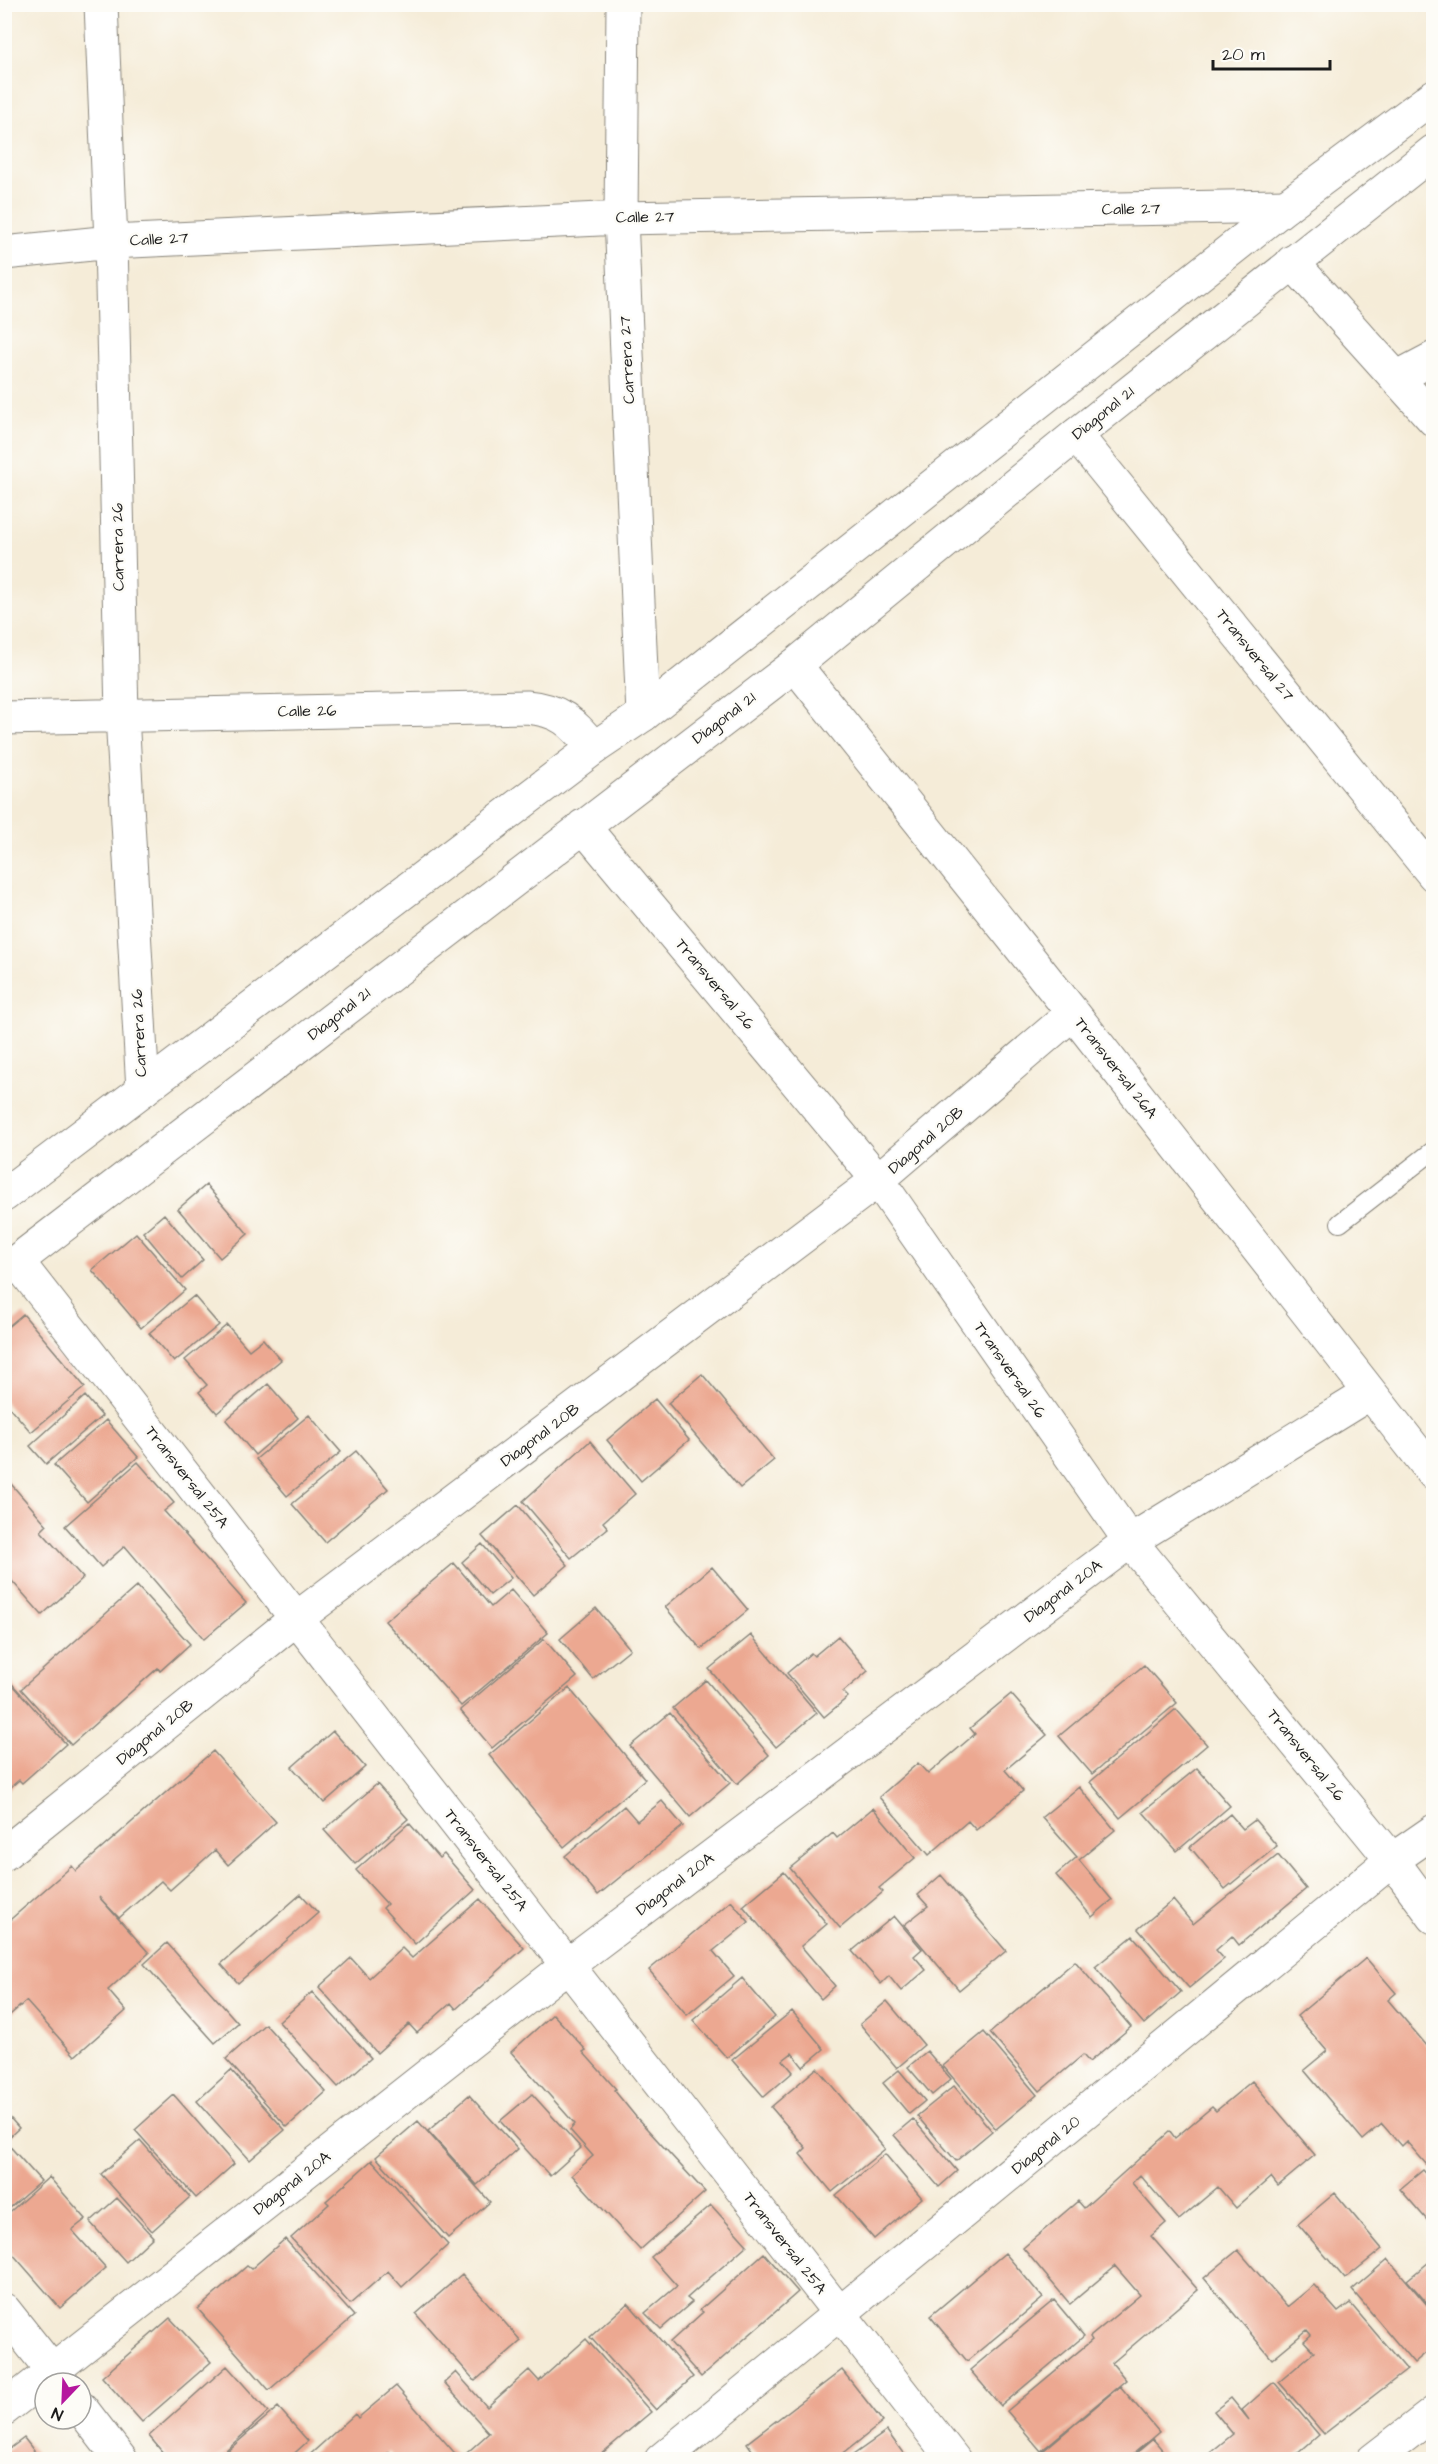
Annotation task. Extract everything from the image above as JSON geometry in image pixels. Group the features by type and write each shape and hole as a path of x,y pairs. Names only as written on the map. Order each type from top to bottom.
{"main road":[{"name":"Carrera 26","path":"101,4 111,242 122,715 142,1090"},
{"name":"Carrera 27","path":"623,4 621,218 643,715"},
{"path":"4,1195 594,748 643,715 1286,206 1434,96"},
{"name":"Diagonal 21","path":"11,1266 795,665 1076,435 1434,152"},
{"name":"Calle 27","path":"4,253 111,242 621,218 1286,206"},
{"path":"1292,262 1434,420"},
{"path":"1396,378 1434,358"},
{"name":"Transversal 27","path":"1076,435 1434,875"},
{"name":"Transversal 26A","path":"795,665 1073,1013 1434,1474"},
{"name":"Calle 26","path":"4,718 543,708 570,720 594,748"},
{"name":"Transversal 26","path":"583,826 878,1180 1130,1541 1392,1860 1434,1917"},
{"name":"Diagonal 20B","path":"4,1854 297,1618 878,1180 1073,1013"},
{"name":"Transversal 25A","path":"11,1266 297,1618 954,2460"},
{"name":"Diagonal 20A","path":"64,2371 568,1965 1130,1541 1370,1393"},
{"name":"Diagonal 20","path":"661,2460 1392,1860 1434,1832"},
{"path":"4,2310 52,2371"},
{"name":"Diagonal 20A","path":"4,2409 33,2391"},
{"path":"1373,2460 1434,2413"},
{"path":"93,2424 120,2460"}],"lane":[{"path":"1340,1223 1434,1150"}],"building":[{"path":"206,1185 248,1234 220,1258 178,1209"},
{"path":"164,1214 203,1260 182,1279 143,1232"},
{"path":"136,1233 185,1290 141,1328 92,1270"},
{"path":"194,1296 219,1325 174,1362 149,1333"},
{"path":"23,1314 85,1387 31,1432 4,1401 4,1330"},
{"path":"227,1325 249,1350 263,1339 281,1360 217,1413 199,1392 207,1385 185,1360"},
{"path":"702,1374 774,1460 740,1488 668,1403"},
{"path":"268,1384 298,1418 255,1455 226,1420"},
{"path":"85,1396 102,1416 46,1464 30,1446"},
{"path":"655,1399 689,1440 641,1481 607,1440"},
{"path":"309,1415 341,1452 287,1496 256,1459"},
{"path":"106,1420 138,1457 87,1502 54,1465"},
{"path":"590,1441 635,1494 603,1522 608,1528 571,1558 523,1501"},
{"path":"356,1451 388,1489 325,1542 292,1504"},
{"path":"138,1462 174,1503 164,1511 246,1603 204,1639 125,1546 101,1567 65,1526"},
{"path":"4,1476 47,1525 41,1531 83,1578 42,1615 4,1572"},
{"path":"518,1505 568,1565 533,1595 482,1536"},
{"path":"482,1544 511,1578 490,1595 462,1562"},
{"path":"454,1563 491,1607 511,1590 548,1633 461,1706 385,1621"},
{"path":"712,1567 748,1610 701,1649 665,1607"},
{"path":"137,1586 190,1644 160,1671 158,1668 71,1745 21,1689"},
{"path":"596,1608 630,1649 593,1679 560,1639"},
{"path":"751,1635 817,1713 776,1747 709,1669"},
{"path":"838,1636 868,1671 843,1692 848,1697 824,1717 787,1673 811,1653 814,1656"},
{"path":"544,1639 577,1677 492,1748 460,1710"},
{"path":"1144,1665 1177,1703 1092,1774 1059,1736"},
{"path":"4,1675 66,1744 22,1783 19,1780 4,1793"},
{"path":"706,1680 769,1755 737,1784 673,1708"},
{"path":"569,1688 645,1779 564,1847 489,1755"},
{"path":"1011,1694 1047,1735 1005,1770 1023,1791 976,1830 968,1821 929,1855 879,1797 918,1763 928,1774 975,1734 970,1728"},
{"path":"1176,1709 1207,1745 1120,1818 1090,1782"},
{"path":"670,1713 730,1783 690,1817 630,1746"},
{"path":"333,1731 365,1767 324,1803 292,1767"},
{"path":"213,1751 276,1822 228,1865 215,1850 170,1890 161,1881 119,1918 99,1897 149,1953 108,1990 126,2011 75,2056 26,2001 4,2020 4,1925 72,1866 76,1871"},
{"path":"1197,1768 1230,1806 1177,1851 1143,1812"},
{"path":"377,1784 408,1819 355,1864 324,1830"},
{"path":"1079,1787 1115,1830 1079,1860 1112,1900 1092,1917 1056,1875 1077,1857 1042,1817"},
{"path":"662,1801 683,1826 598,1895 565,1856 624,1806 637,1821"},
{"path":"873,1808 915,1858 879,1888 883,1892 840,1928 790,1868 833,1833 837,1838"},
{"path":"1230,1814 1243,1829 1255,1820 1277,1846 1225,1889 1190,1847"},
{"path":"409,1823 439,1858 444,1854 475,1890 415,1944 383,1908 387,1904 356,1870"},
{"path":"1278,1855 1306,1889 1239,1945 1232,1936 1216,1950 1224,1959 1189,1988 1138,1929 1173,1900 1193,1924"},
{"path":"784,1872 827,1924 801,1946 835,1986 821,1999 743,1906"},
{"path":"941,1875 1006,1951 959,1990 904,1925 928,1906 918,1895"},
{"path":"301,1894 318,1913 238,1983 221,1964"},
{"path":"480,1899 524,1948 456,2009 451,2003 417,2033 409,2024 377,2053 319,1987 351,1958 369,1978 402,1948 412,1958"},
{"path":"731,1901 749,1922 713,1951 734,1976 687,2015 649,1970"},
{"path":"894,1916 922,1949 914,1956 926,1970 901,1991 889,1976 881,1984 852,1951"},
{"path":"1133,1936 1181,1992 1144,2024 1095,1967"},
{"path":"167,1943 238,2023 215,2043 144,1964"},
{"path":"1366,1958 1396,1993 1388,2000 1434,2054 1434,2173 1406,2141 1401,2146 1382,2124 1363,2140 1304,2070 1327,2051 1297,2016"},
{"path":"1075,1961 1131,2027 1089,2062 1083,2055 1040,2091 990,2033"},
{"path":"742,1978 775,2017 727,2058 693,2020"},
{"path":"312,1992 371,2058 338,2087 279,2022"},
{"path":"887,2001 924,2045 897,2068 860,2024"},
{"path":"792,2011 824,2049 803,2067 792,2053 783,2060 793,2072 764,2097 732,2060"},
{"path":"553,2014 586,2050 583,2052 616,2089 614,2090 636,2117 705,2192 640,2250 572,2175 593,2156 570,2130 575,2124 511,2052"},
{"path":"265,2024 326,2092 287,2127 226,2059"},
{"path":"984,2032 1037,2095 996,2129 943,2066"},
{"path":"927,2051 951,2079 932,2095 908,2067"},
{"path":"817,2068 885,2149 832,2192 800,2154 806,2148 771,2107"},
{"path":"231,2070 285,2130 250,2160 197,2101"},
{"path":"899,2070 925,2101 909,2114 883,2083"},
{"path":"1252,2081 1315,2155 1278,2186 1271,2177 1236,2208 1218,2187 1179,2220 1140,2175 1132,2183 1166,2223 1151,2236 1198,2290 1112,2363 1126,2380 1041,2451 1007,2411 1092,2340 1090,2337 1140,2295 1115,2266 1070,2304 1023,2248 1078,2201 1084,2208 1170,2131 1175,2138 1212,2107 1216,2111"},
{"path":"954,2086 992,2131 956,2161 917,2116"},
{"path":"532,2094 581,2148 550,2176 500,2121"},
{"path":"174,2095 234,2164 196,2198 135,2130"},
{"path":"469,2095 518,2149 477,2185 428,2131"},
{"path":"4,2111 19,2128 5,2141 41,2181 4,2213"},
{"path":"913,2119 957,2171 939,2187 894,2135"},
{"path":"418,2121 490,2202 448,2238 376,2157"},
{"path":"140,2140 190,2197 152,2231 101,2174"},
{"path":"885,2154 922,2198 874,2239 836,2195"},
{"path":"372,2160 448,2245 402,2287 388,2271 350,2304 291,2238 329,2204 326,2201"},
{"path":"1423,2170 1434,2182 1434,2228 1400,2189"},
{"path":"49,2177 86,2219 72,2230 106,2268 60,2308 4,2244 4,2217"},
{"path":"1335,2193 1382,2249 1345,2279 1298,2224"},
{"path":"117,2198 153,2237 126,2262 90,2222"},
{"path":"711,2205 747,2245 687,2298 692,2302 661,2329 645,2313 677,2286 651,2257"},
{"path":"285,2239 354,2316 269,2390 198,2309 247,2266 251,2269"},
{"path":"1238,2250 1287,2307 1314,2285 1338,2312 1350,2303 1407,2370 1324,2434 1279,2382 1314,2352 1304,2341 1311,2335 1307,2330 1272,2359 1204,2278"},
{"path":"764,2253 798,2292 701,2377 670,2342 703,2312 700,2310"},
{"path":"1005,2253 1043,2298 967,2361 930,2316"},
{"path":"1434,2258 1434,2311 1407,2280"},
{"path":"1388,2259 1434,2313 1434,2346 1414,2363 1352,2290"},
{"path":"462,2274 521,2341 475,2381 416,2314"},
{"path":"1054,2300 1084,2336 1001,2406 970,2370"},
{"path":"628,2303 693,2377 656,2410 590,2337"},
{"path":"170,2318 211,2362 142,2422 102,2377"},
{"path":"586,2339 651,2412 594,2460 395,2460 389,2452 381,2460 304,2460 355,2414 358,2418 396,2386 460,2459 489,2433 444,2383 456,2372 487,2407 529,2370 539,2381"},
{"path":"227,2366 268,2412 215,2460 169,2460 149,2436"},
{"path":"842,2370 883,2422 835,2460 759,2460 747,2443"},
{"path":"1274,2382 1319,2435 1290,2460 1218,2460 1211,2452 1233,2434 1214,2411 1231,2398 1249,2420 1242,2410"},
{"path":"1120,2386 1159,2432 1126,2460 1050,2460 1043,2451"},
{"path":"278,2407 308,2441 287,2460 217,2460"},
{"path":"887,2431 908,2460 846,2460"},
{"path":"24,2438 41,2460 4,2460 4,2453"},
{"path":"1153,2439 1171,2460 1128,2460"}]}
